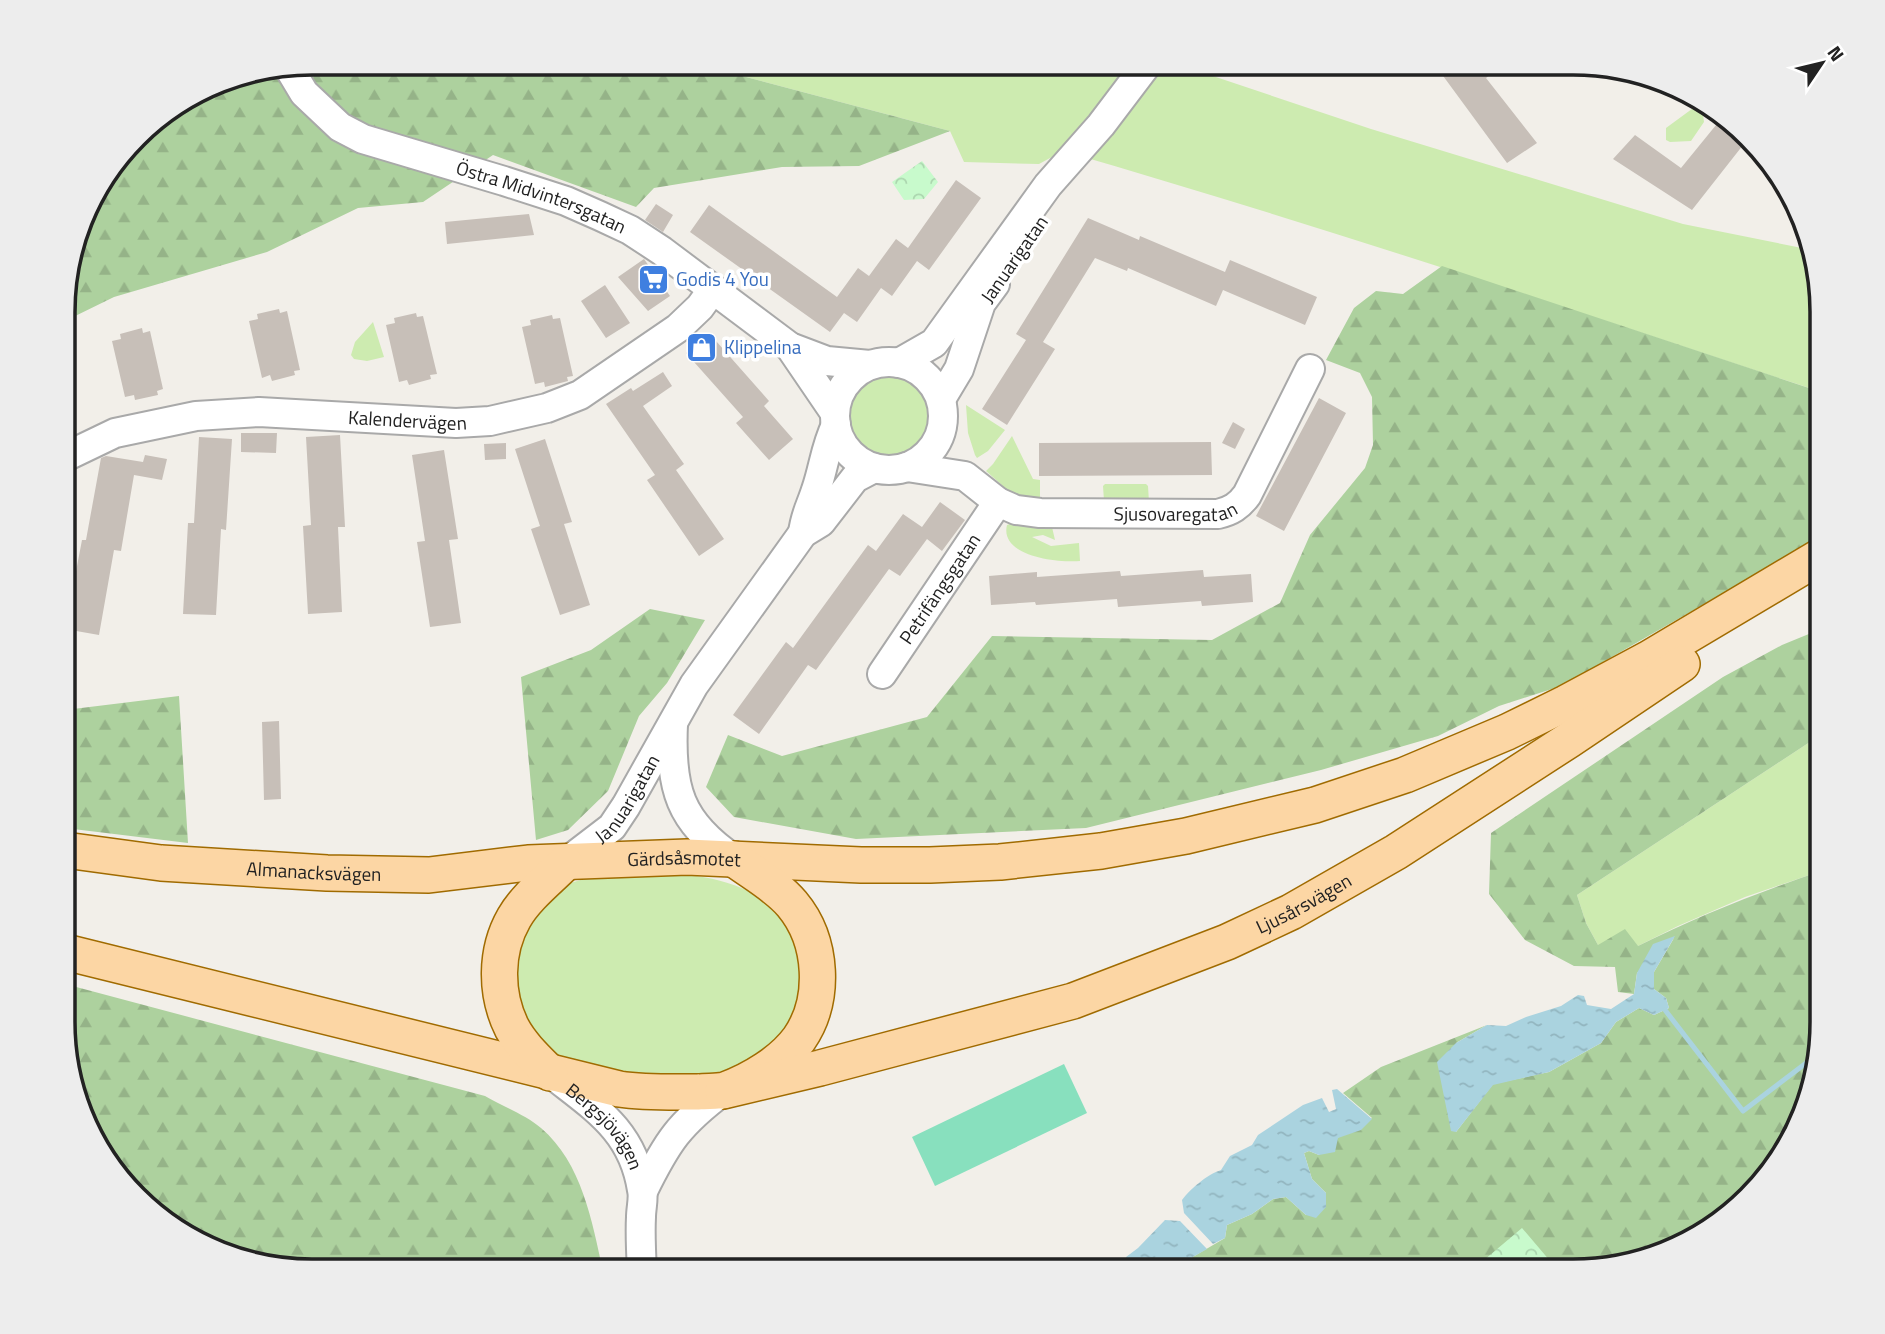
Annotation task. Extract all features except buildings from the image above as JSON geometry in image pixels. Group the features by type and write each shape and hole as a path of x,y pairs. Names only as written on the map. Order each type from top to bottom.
{"main road":[{"path":"734,859 861,865 1000,862 1101,851 1174,838 1315,805 1405,775 1507,732 1648,659 1809,563"},
{"name":"Ljusårsvägen","path":"723,1091 1073,1001 1164,968 1291,912 1396,852 1662,676 1809,586"},
{"name":"Almanacksvägen","path":"76,851 161,863 327,873 429,875 527,863 565,863"},
{"name":"Gärdsåsmotet","path":"550,1073 648,1093 723,1091 771,1066 799,1040 814,1004 818,981 814,949 803,919 781,893 734,859 687,857 565,863"},
{"path":"550,1073 530,1053 512,1028 500,987 500,962 506,936 515,917 565,863"},
{"path":"76,955 550,1073"}],"street":[{"name":"Östra Midvintersgatan","path":"294,76 304,93 340,127 363,139 504,181 581,208 630,230 790,346 827,361 870,365"},
{"name":"Januarigatan","path":"899,363 934,343 1048,185 1101,125 1138,76"},
{"name":"Januarigatan","path":"942,411 982,303 1061,193 1101,125"},
{"name":"Kalendervägen","path":"75,452 115,433 197,416 258,412 456,423 490,421 547,408 580,395 678,328 700,307 713,289"},
{"name":"Östra Midvintersgatan","path":"790,346 835,419"},
{"path":"899,363 925,375 942,411 939,438 920,461 907,467 887,470 874,468 848,452 838,434 835,419 838,398 845,384 856,373 870,365 899,363"},
{"name":"Sjusovaregatan","path":"907,467 965,476 998,502 1016,510 1040,513 1229,512 1241,504 1247,495 1310,369"},
{"name":"Sjusovaregatan","path":"942,411 965,476"},
{"name":"Januarigatan","path":"803,533 805,515 817,489 835,419"},
{"name":"Januarigatan","path":"565,863 612,827 694,685 803,533 821,522 855,478 874,468"},
{"name":"Petrifängsgatan","path":"883,674 998,502"},
{"name":"Januarigatan","path":"673,719 673,765 685,812 708,841 734,859"},
{"name":"Bergsjövägen","path":"550,1073 603,1115 622,1135 632,1154 643,1191 642,1258"},
{"name":"Bergsjövägen","path":"643,1191 667,1143 692,1115 723,1091"}],"green space":[{"path":"740,75 1212,76 1371,129 1683,224 1800,248 1809,296 1809,388 1349,238 1063,151 1039,164 964,162 950,131"},
{"path":"740,75 950,131 859,166 782,167 654,188 636,207 493,155 423,202 358,208 267,252 114,297 75,316 77,281 83,251 93,221 115,180 156,134 180,115 221,93 281,77"},
{"path":"1693,108 1703,115 1704,122 1691,141 1666,140 1666,128"},
{"path":"922,161 938,182 924,199 904,200 892,182"},
{"path":"1442,266 1809,388 1809,544 1561,686 1499,706 1438,736 1321,770 1086,828 856,839 734,817 706,787 728,735 782,756 927,717 992,636 1212,640 1280,603 1310,535 1365,468 1373,445 1372,397 1360,373 1326,360 1354,308 1376,291 1403,294"},
{"path":"373,322 384,357 367,361 354,359 351,355 355,342"},
{"path":"882,376 898,376 913,383 924,394 931,409 928,433 919,446 898,458 882,458 867,451 856,440 849,425 849,409 856,394 867,383"},
{"path":"966,405 1005,430 988,451 977,458 968,433"},
{"path":"1012,436 1033,479 1040,480 1040,502 1012,494 986,471"},
{"path":"1105,484 1146,484 1149,502 1104,501"},
{"path":"1016,522 1052,527 1055,540 1043,535 1032,537 1051,546 1079,543 1080,561 1046,559 1021,551 1007,536 1007,525"},
{"path":"650,609 705,620 667,683 639,716 608,791 568,830 536,840 521,677 591,650"},
{"path":"1809,634 1809,743 1577,895 1586,923 1598,945 1625,929 1638,946 1729,905 1809,875 1809,1038 1805,1068 1785,1127 1751,1178 1705,1219 1678,1234 1634,1251 1604,1257 1191,1259 1225,1238 1227,1225 1252,1214 1273,1199 1286,1197 1306,1215 1326,1193 1312,1179 1304,1153 1309,1151 1319,1155 1337,1138 1372,1118 1343,1093 1381,1067 1487,1025 1456,1043 1456,1132 1493,1084 1549,1072 1601,1043 1616,1022 1639,1008 1654,1015 1669,1008 1666,998 1654,989 1654,972 1674,938 1637,973 1634,994 1618,992 1615,967 1574,966 1525,940 1489,894 1491,833 1723,677 1782,645"},
{"path":"179,696 188,843 76,829 76,709"},
{"path":"1809,743 1809,875 1745,897 1638,946 1598,945 1586,923 1577,895"},
{"path":"639,871 674,873 725,882 757,896 777,911 794,939 801,976 798,999 789,1025 774,1046 753,1060 728,1070 701,1075 646,1076 559,1060 519,1024 514,939 567,884 594,876"},
{"path":"76,987 485,1096 535,1123 555,1142 576,1175 600,1258 296,1258 251,1251 221,1241 168,1210 134,1178 115,1154 93,1113 83,1083 76,1038"},
{"path":"1064,1064 1087,1113 935,1186 912,1137"},
{"path":"1522,1228 1548,1259 1485,1259"}],"water":[{"path":"1675,936 1654,972 1654,989 1666,998 1669,1008 1654,1015 1639,1008 1616,1022 1601,1043 1549,1072 1493,1085 1456,1132 1451,1131 1437,1062 1456,1043 1487,1025 1506,1026 1561,1006 1578,995 1584,996 1587,1005 1611,1009 1634,994 1637,973 1653,944"},
{"path":"1337,1089 1372,1119 1361,1130 1338,1138 1335,1152 1319,1155 1309,1151 1304,1153 1312,1179 1326,1193 1326,1207 1316,1218 1306,1215 1286,1197 1273,1199 1252,1214 1227,1225 1225,1238 1213,1244 1184,1213 1182,1200 1200,1182 1221,1170 1230,1156 1252,1145 1258,1135 1303,1105 1322,1098 1329,1112 1336,1109 1332,1090"},
{"path":"1165,1220 1180,1221 1207,1249 1191,1259 1126,1259"}],"waterway":[{"path":"1665,1010 1743,1111 1806,1063"}],"place":[{"name":"Godis 4 You","path":"653,279"},
{"name":"Klippelina","path":"701,347"}]}
